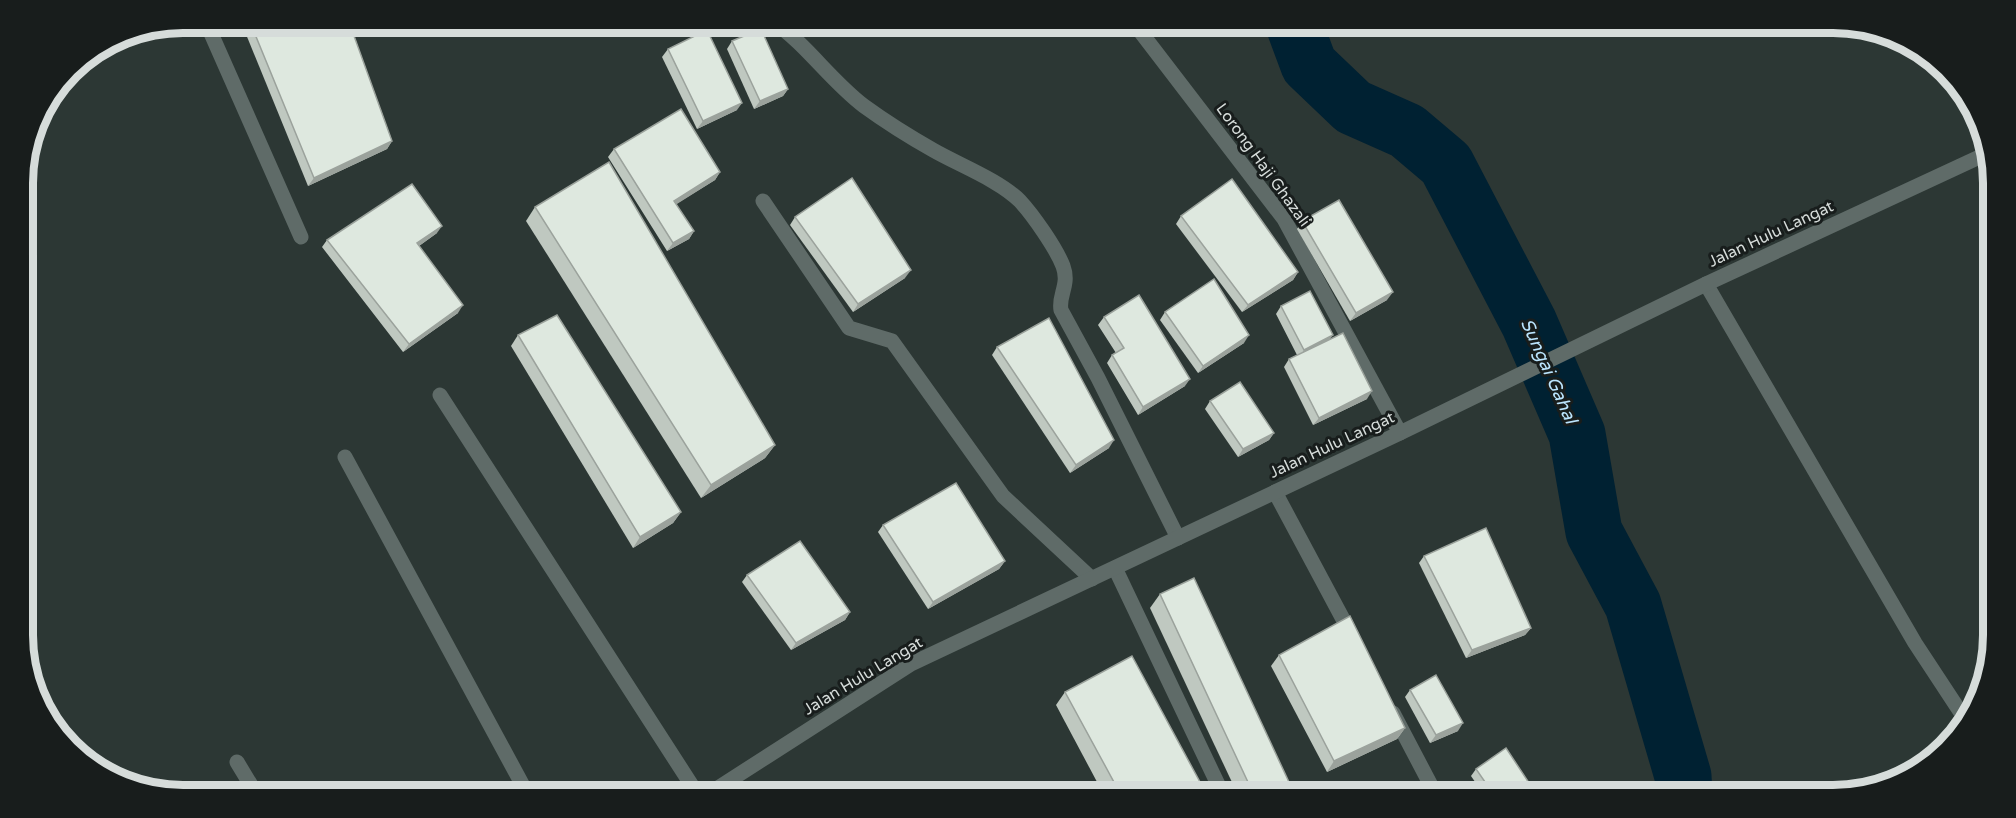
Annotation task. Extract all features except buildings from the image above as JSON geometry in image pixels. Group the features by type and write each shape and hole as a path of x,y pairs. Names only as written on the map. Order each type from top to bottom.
{"street":[{"path":"211,33 301,237"},
{"path":"788,33 844,90 865,106 931,149 1003,188 1024,207 1057,253 1063,266 1066,285 1060,305 1061,310 1098,378 1178,538"},
{"name":"Lorong Haji Ghazali","path":"1142,33 1284,219 1400,432"},
{"name":"Jalan Hulu Langat","path":"723,785 911,664 1604,335 1706,284 1980,156"},
{"path":"763,201 849,328 892,340 1003,496 1092,579"},
{"path":"1706,284 1915,643 1961,712"},
{"path":"440,395 692,785"},
{"path":"345,457 523,785"},
{"path":"1275,492 1359,649"},
{"path":"1115,568 1219,785"},
{"path":"1386,701 1431,785"},
{"path":"237,762 251,785"}],"waterway":[{"name":"Sungai Gahal","path":"1297,33 1309,65 1353,107 1407,131 1446,164 1529,323 1577,434 1594,532 1633,605 1683,776 1683,785"}]}
